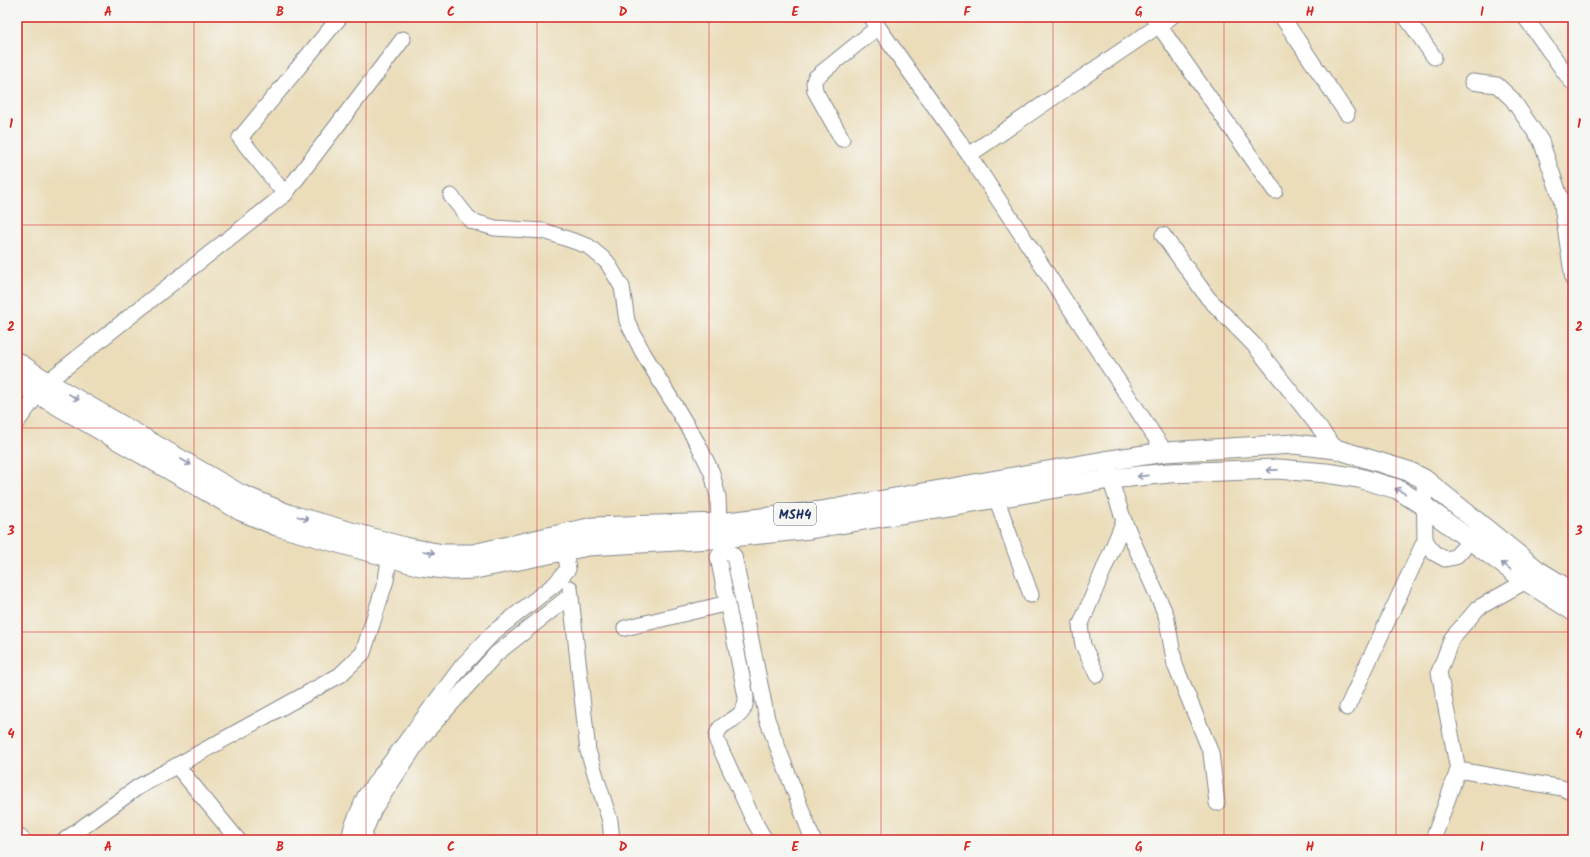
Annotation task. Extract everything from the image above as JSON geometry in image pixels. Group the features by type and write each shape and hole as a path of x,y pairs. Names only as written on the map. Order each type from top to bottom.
{"main road":[{"name":"MSH4","path":"17,362 42,388"},
{"name":"MSH4","path":"17,382 42,388 240,494 288,514 390,551 473,554 563,543 593,527 723,536 810,529 1110,479 1169,473 1270,470 1319,472 1359,478 1397,489 1424,506 1477,533"},
{"name":"MSH4","path":"723,536 821,511 1104,461 1166,452 1294,444 1336,449 1408,471 1424,478 1477,533 1532,576 1573,611"},
{"name":"MSH4","path":"1532,576 1573,592"}],"street":[{"path":"285,194 240,138 340,17"},
{"path":"1282,17 1346,114"},
{"path":"1406,17 1434,57"},
{"path":"1525,17 1571,81"},
{"path":"969,155 1161,20 1275,191"},
{"path":"842,139 815,90 815,78 875,22 969,155 1166,452"},
{"path":"19,416 42,388 285,194 403,39"},
{"path":"1472,82 1497,85 1512,99 1541,141 1561,199 1573,280"},
{"path":"451,196 472,221 495,228 544,231 588,246 607,262 622,287 627,321 639,345 698,444 712,473 718,497 723,536 718,557 746,697 746,705 740,716 728,722 719,729 716,734 717,741 753,819 765,840"},
{"path":"1163,235 1208,298 1254,345 1336,449"},
{"path":"1104,461 1124,521 1166,615 1175,665 1211,753 1217,803"},
{"path":"1347,708 1425,540 1424,478"},
{"path":"989,481 997,498 1031,595"},
{"path":"1098,675 1083,645 1080,626 1124,521"},
{"path":"1425,540 1434,553 1445,559 1456,557 1477,533"},
{"path":"723,536 734,556 767,719 812,840"},
{"path":"563,543 568,569 588,751 610,821 612,840"},
{"path":"65,840 138,787 340,675 362,653 386,580 390,551"},
{"path":"349,840 352,827 365,796 462,666 494,632 555,584 568,569"},
{"path":"1433,840 1458,770 1439,672 1452,638 1478,608 1532,576"},
{"path":"364,840 365,831 374,809 421,738 496,654 571,594"},
{"path":"625,628 728,603"},
{"path":"177,766 238,840"},
{"path":"1458,770 1562,788 1573,793"},
{"path":"17,834 23,840"}]}
